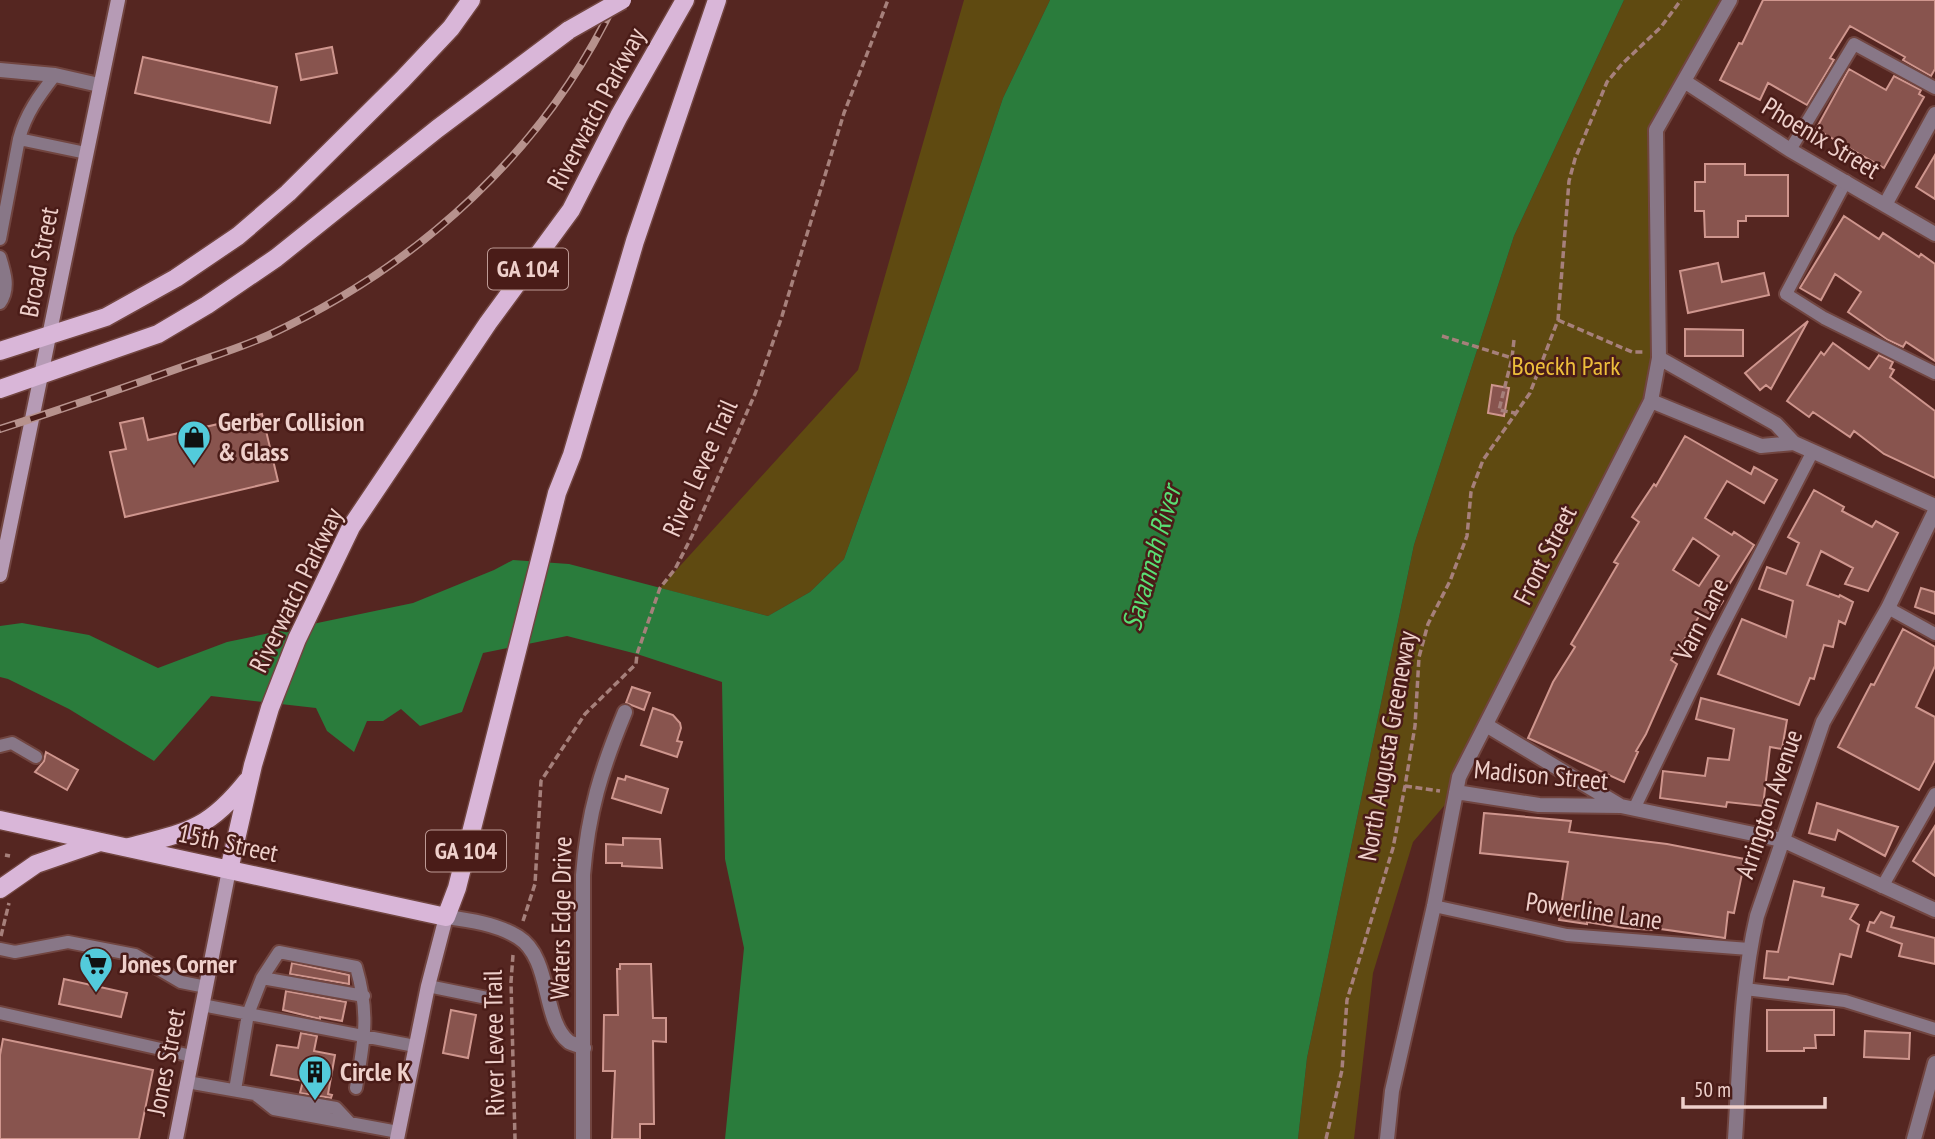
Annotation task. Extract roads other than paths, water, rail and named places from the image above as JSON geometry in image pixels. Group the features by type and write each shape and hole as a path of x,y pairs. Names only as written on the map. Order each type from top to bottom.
{"main road":[{"name":"Broad Street","path":"0,575 118,0"},
{"path":"0,351 106,317 176,278 238,236 288,192 402,80 451,28 471,0"},
{"path":"0,388 158,334 207,305 276,258 437,129 569,30 622,0"},
{"name":"Riverwatch Parkway","path":"229,870 251,772 270,708 296,639 351,527 488,323 571,210 619,116 685,0"},
{"name":"GA 104","path":"398,1136 428,986 446,917 457,888 557,493 572,455 635,241 717,0"},
{"path":"126,848 199,826 226,806 251,772"},
{"name":"15th Street","path":"0,820 446,917"},
{"path":"8,877 36,864 100,842"},
{"name":"Jones Street","path":"176,1139 229,870"}],"street":[{"name":"Front Street","path":"1387,1139 1392,1091 1434,906 1459,777 1651,401 1659,358 1656,130 1730,0"},
{"path":"0,70 55,75 100,86"},
{"name":"Phoenix Street","path":"1684,81 1790,150 1935,234"},
{"path":"1885,205 1935,114"},
{"path":"1659,358 1776,424 1794,443 1935,509"},
{"path":"1651,401 1761,446 1794,443"},
{"name":"Arrington Avenue","path":"1735,1139 1745,989 1749,949 1757,916 1823,722 1888,608 1935,509"},
{"name":"Waters Edge Drive","path":"583,1139 583,875 586,832 606,758 625,712"},
{"name":"Madison Street","path":"1486,725 1628,808"},
{"name":"Madison Street","path":"1456,792 1539,805 1628,808 1782,840 1935,910"},
{"name":"Waters Edge Drive","path":"446,917 500,929 526,943 539,965 561,1032 569,1042 584,1048"},
{"path":"1914,1139 1934,1072"}],"lane":[{"path":"1790,150 1854,44 1935,88"},
{"path":"0,239 24,120 31,106 55,75"},
{"path":"19,139 86,153"},
{"path":"1846,181 1786,294 1824,318 1935,373"},
{"path":"0,257 6,282 5,295 0,303"},
{"name":"Varn Lane","path":"1628,808 1813,451"},
{"path":"1888,608 1935,634"},
{"path":"0,746 12,743 36,757"},
{"path":"1882,887 1935,794"},
{"name":"Powerline Lane","path":"1434,906 1567,935 1749,949"},
{"path":"0,949 15,952 68,942 135,955 181,982 206,987"},
{"path":"235,1090 248,1014 262,978 279,952 356,967 364,996 365,1035 356,1088"},
{"path":"262,978 364,996"},
{"path":"428,986 487,998"},
{"path":"1745,989 1845,1001 1935,1029"},
{"path":"202,1005 415,1046"},
{"path":"0,1013 192,1056"},
{"path":"187,1082 255,1094 274,1109 350,1123 398,1136"}],"water":[{"name":"Savannah River","path":"1050,0 1624,0 1514,236 1414,545 1307,1058 1298,1139 725,1139 744,948 725,859 722,682 637,654 567,636 483,653 462,712 420,726 401,709 383,721 367,721 354,752 327,731 316,708 211,696 154,761 69,709 0,677 0,626 22,623 89,635 158,668 227,642 413,603 513,560 569,564 768,616 810,592 844,559 908,381 1003,98"}],"railway":[{"path":"0,429 269,335 324,307 377,274 426,238 472,198 515,154 553,106 587,55 616,0"}],"place":[{"name":"Gerber Collision & Glass","path":"194,467"},
{"name":"Jones Corner","path":"96,994"},
{"name":"Circle K","path":"315,1102"}],"park label":[{"name":"Boeckh Park","path":"1566,366"}]}
